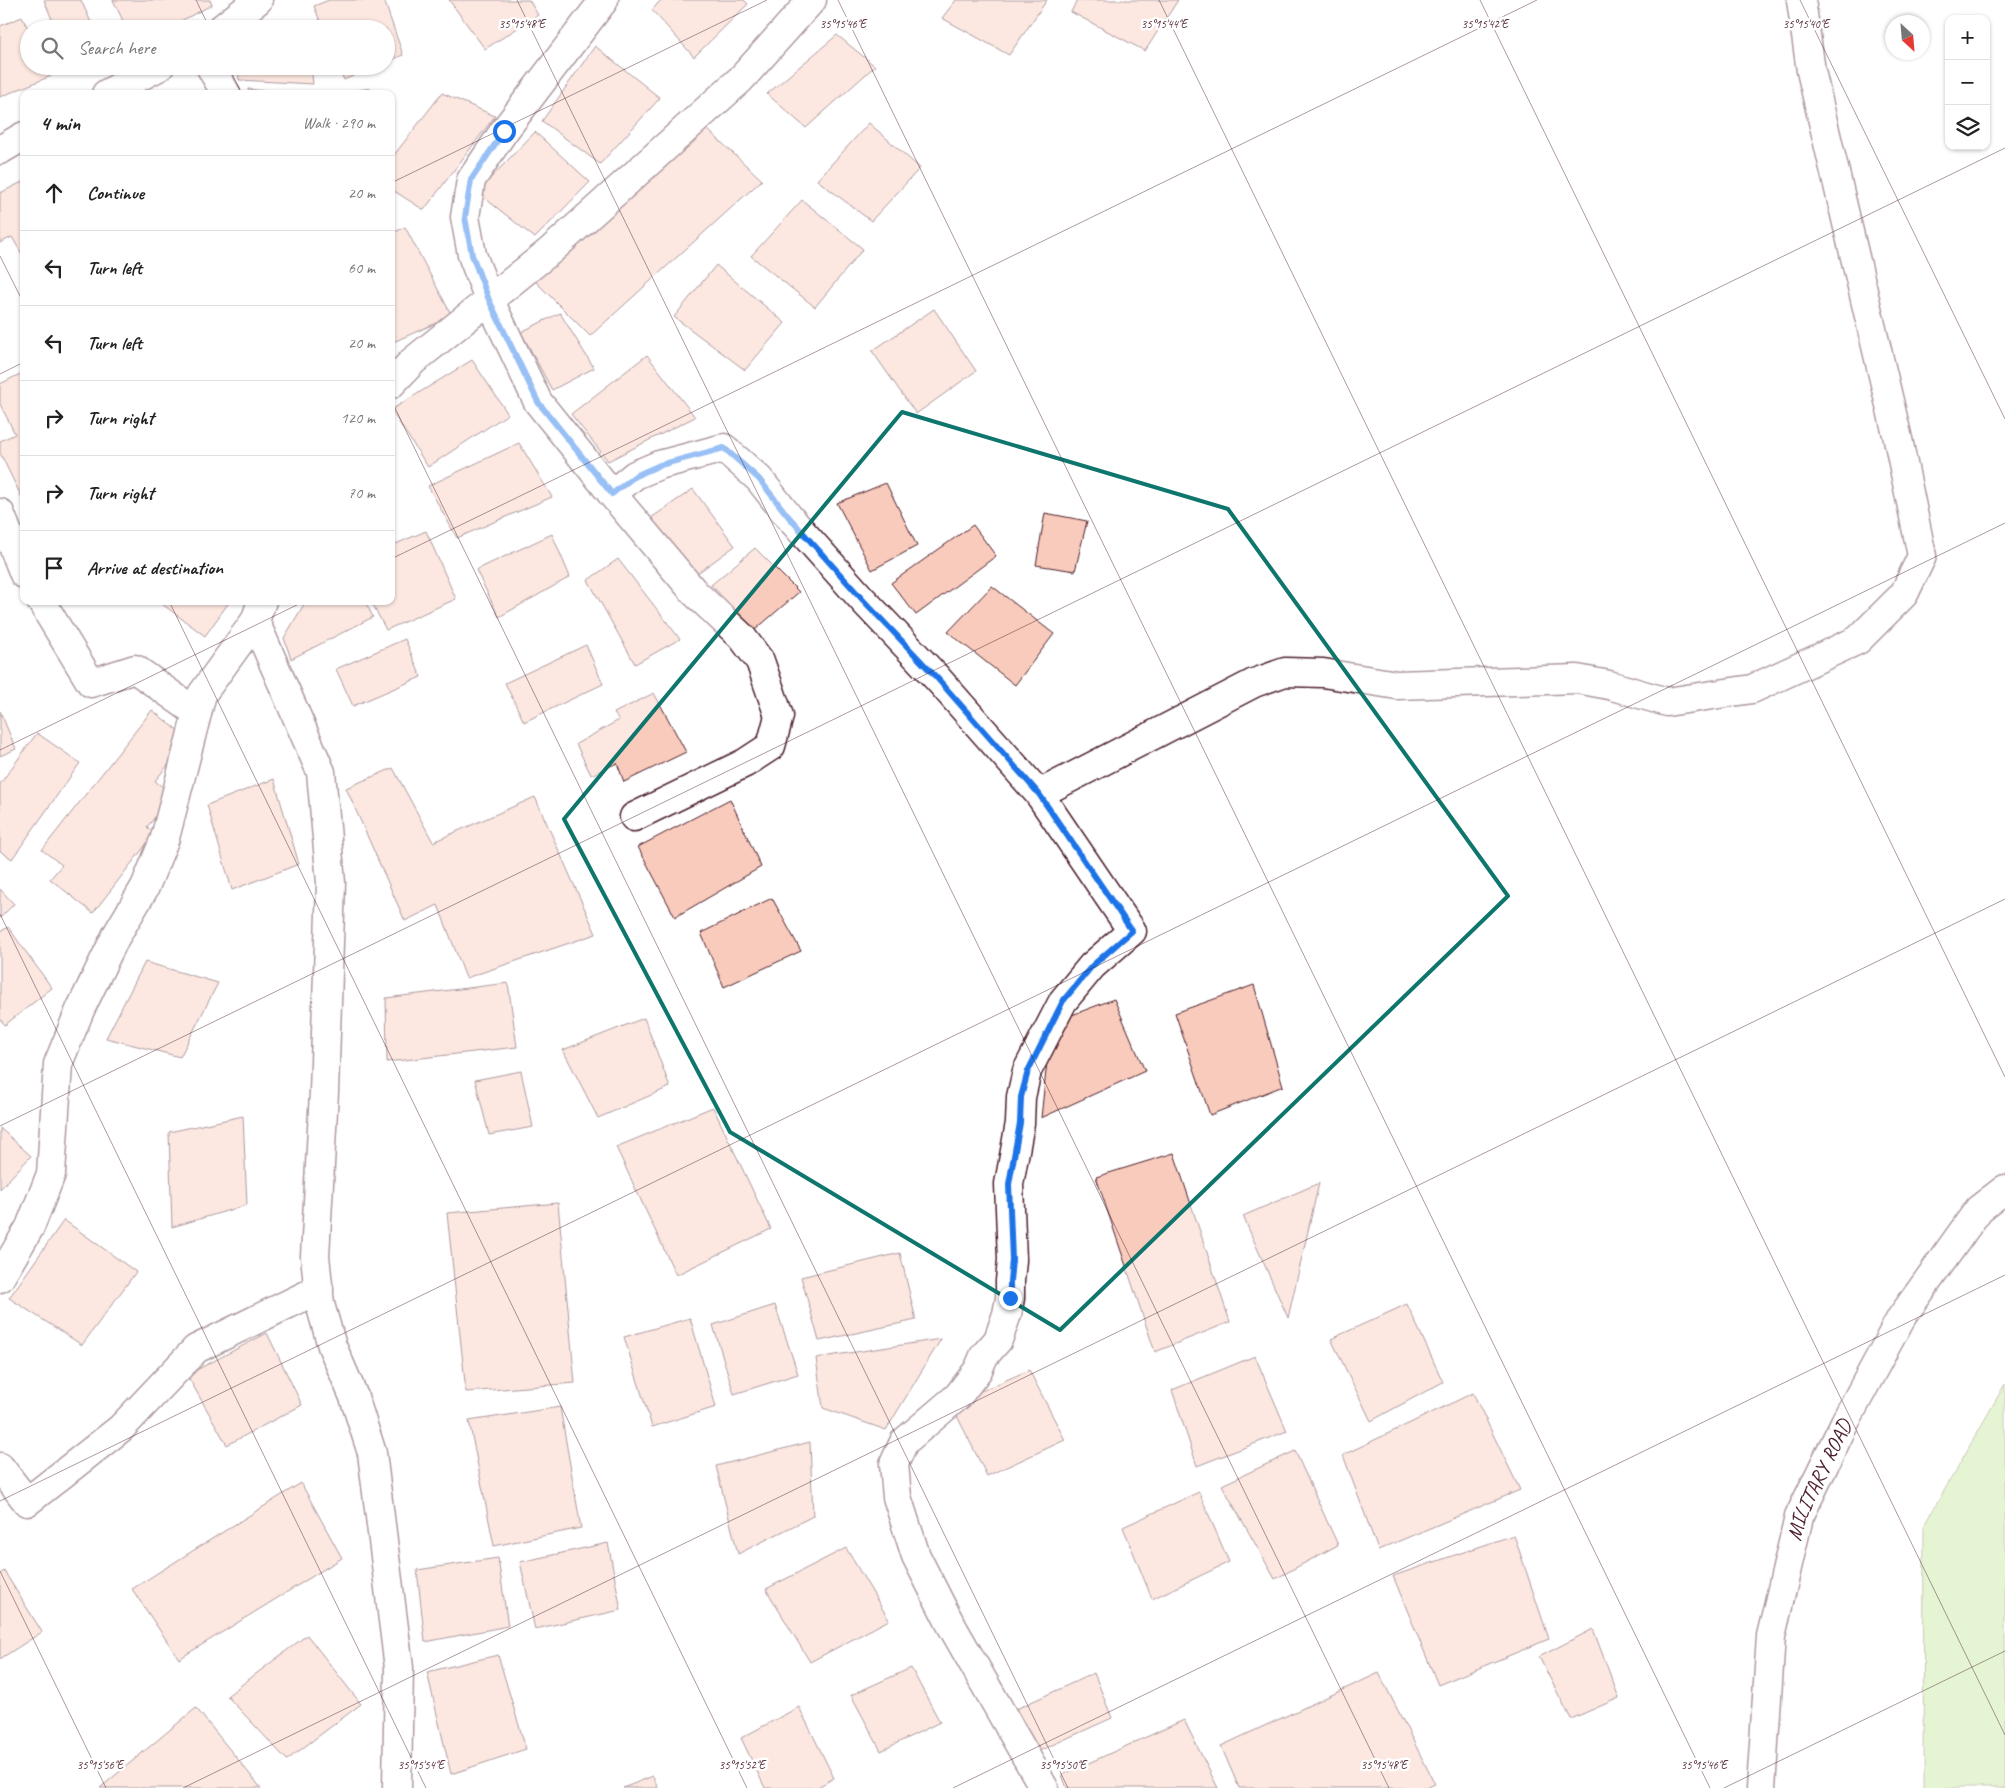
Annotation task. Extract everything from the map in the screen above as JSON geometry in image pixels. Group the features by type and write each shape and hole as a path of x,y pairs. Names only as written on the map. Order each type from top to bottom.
{"street":[{"path":"232,20 258,0"},
{"path":"604,0 504,131 471,180 465,217 472,255 489,300 538,402 695,593 746,643 760,661 779,716 771,746 745,763 634,817"},
{"path":"395,380 413,361 550,251 734,85 812,0"},
{"path":"1039,794 1254,683 1285,672 1323,673 1397,685 1577,679 1609,685 1667,702 1752,689 1858,640 1904,594 1922,556 1898,439 1811,71 1802,0"},
{"path":"114,90 143,75"},
{"path":"215,75 224,90"},
{"path":"0,150 20,138"},
{"path":"612,494 635,476 660,465 724,448 759,479 788,516 863,600 937,678 1039,794 1132,931 1092,966 1063,1001 1028,1071 1021,1097 1020,1123 1009,1184 1012,1260 1010,1298 1007,1314 998,1340 984,1356 978,1370 958,1396 904,1442 894,1464 897,1497 916,1556 948,1621 1044,1788"},
{"path":"0,513 20,564"},
{"path":"43,605 91,683 135,669 197,713"},
{"path":"0,1278 30,1227 51,1174 58,1064 80,1010 116,936 145,888 165,838 202,694 258,611"},
{"path":"258,611 321,772 331,884 324,1092 315,1256 320,1304 332,1346 354,1397 372,1453 399,1668 397,1788"},
{"name":"MILITARY ROAD","path":"1761,1788 1772,1636 1799,1517 1845,1422 1901,1318 1979,1209 2005,1189"},
{"path":"0,1467 27,1502 120,1428 196,1349 319,1289"}],"highlighted area":[{"path":"902,412 1228,509 1508,896 1060,1330 730,1132 564,819"}],"green space":[{"path":"2005,1384 2005,1788 1923,1788 1924,1526"}],"building":[{"path":"44,0 81,0 90,20 52,20"},
{"path":"113,0 210,0 212,5 183,20 123,20"},
{"path":"329,0 384,0 391,20 319,20 314,6"},
{"path":"449,0 529,0 538,15 485,49"},
{"path":"661,0 744,0 748,4 694,57 652,10"},
{"path":"956,0 1047,0 1009,55 942,18"},
{"path":"1077,0 1178,0 1145,51 1071,12"},
{"path":"22,17 24,20 20,20 20,75 51,76 0,97 0,26"},
{"path":"395,32 403,55 395,58"},
{"path":"837,35 875,66 806,128 767,94"},
{"path":"595,46 660,98 600,164 542,121"},
{"path":"239,75 312,75 313,84 239,80"},
{"path":"342,75 355,75 344,80"},
{"path":"442,93 495,116 424,210 395,192 395,154"},
{"path":"869,123 920,168 871,221 817,180"},
{"path":"707,129 762,180 590,336 534,280"},
{"path":"535,132 590,182 535,238 477,192"},
{"path":"20,183 20,251 12,237 0,243 0,193"},
{"path":"802,200 863,249 815,307 751,256"},
{"path":"405,227 452,316 395,341 395,232"},
{"path":"716,265 785,323 745,370 674,317"},
{"path":"934,309 976,371 916,414 872,351"},
{"path":"560,313 594,368 552,390 521,332"},
{"path":"647,355 695,417 608,461 571,414"},
{"path":"472,360 508,414 428,467 395,416 395,408"},
{"path":"20,374 20,494 0,453 0,441 15,434 0,404 0,384"},
{"path":"519,443 552,497 457,538 428,486"},
{"path":"886,483 917,546 872,570 837,503"},
{"path":"693,489 735,546 692,577 651,518"},
{"path":"1045,513 1087,521 1075,571 1036,565"},
{"path":"973,525 996,556 916,615 891,583"},
{"path":"426,531 456,599 386,630 373,605 395,605 395,544"},
{"path":"552,534 570,577 499,617 476,570"},
{"path":"755,548 799,592 755,630 711,585"},
{"path":"618,559 680,639 635,664 588,580"},
{"path":"992,586 1054,634 1015,685 948,632"},
{"path":"163,605 227,605 205,636"},
{"path":"304,605 367,605 373,617 291,659 284,638"},
{"path":"405,639 421,677 353,706 336,669"},
{"path":"586,645 603,684 524,722 505,683"},
{"path":"654,693 686,752 624,782 617,763 591,775 576,744 619,720 614,713"},
{"path":"152,710 189,739 155,781 173,795 147,827 155,833 93,913 50,879 62,865 42,850"},
{"path":"0,711 16,749 0,756"},
{"path":"37,733 80,763 12,859 0,851 0,784"},
{"path":"393,768 433,842 535,797 596,934 466,978 438,905 405,921 346,788"},
{"path":"274,779 299,864 232,890 207,805"},
{"path":"730,799 761,867 675,917 638,847"},
{"path":"0,889 14,904 0,918"},
{"path":"772,898 801,951 724,987 701,933"},
{"path":"8,927 52,988 5,1025 0,1019 0,932"},
{"path":"145,962 218,983 180,1057 106,1038"},
{"path":"508,983 517,1047 387,1062 386,998"},
{"path":"1254,985 1283,1086 1210,1115 1175,1013"},
{"path":"1114,999 1145,1071 1041,1118 1051,1023"},
{"path":"644,1018 670,1087 598,1118 563,1050"},
{"path":"521,1071 533,1127 489,1135 475,1080"},
{"path":"713,1107 771,1229 676,1275 616,1147"},
{"path":"243,1116 247,1205 172,1227 169,1132"},
{"path":"0,1128 31,1156 0,1189"},
{"path":"1174,1153 1230,1322 1155,1352 1096,1177"},
{"path":"1319,1183 1288,1318 1243,1216"},
{"path":"558,1203 575,1383 466,1392 447,1213"},
{"path":"64,1220 136,1272 82,1345 9,1298"},
{"path":"900,1253 916,1320 819,1341 801,1277"},
{"path":"1407,1304 1443,1382 1371,1421 1331,1339"},
{"path":"775,1305 798,1374 734,1394 713,1325"},
{"path":"690,1318 716,1407 652,1427 624,1337"},
{"path":"267,1333 302,1405 227,1445 187,1375"},
{"path":"941,1339 886,1430 823,1408 816,1358"},
{"path":"1255,1356 1287,1431 1197,1466 1172,1390"},
{"path":"1029,1370 1065,1440 987,1476 951,1404"},
{"path":"1473,1393 1520,1490 1378,1550 1343,1455"},
{"path":"560,1407 581,1528 494,1546 469,1421"},
{"path":"810,1442 813,1516 738,1554 716,1466"},
{"path":"1295,1451 1338,1545 1275,1579 1222,1485"},
{"path":"301,1483 342,1558 179,1659 132,1589"},
{"path":"1199,1492 1229,1562 1152,1599 1123,1527"},
{"path":"1514,1535 1549,1639 1438,1685 1393,1576"},
{"path":"608,1543 621,1610 535,1629 520,1562"},
{"path":"846,1548 889,1620 810,1662 766,1589"},
{"path":"498,1558 508,1626 425,1642 417,1570"},
{"path":"4,1571 42,1632 0,1659 0,1574"},
{"path":"1593,1629 1619,1698 1571,1719 1539,1657"},
{"path":"307,1635 361,1704 287,1760 227,1696"},
{"path":"498,1655 526,1749 451,1774 427,1672"},
{"path":"911,1668 940,1722 881,1751 851,1695"},
{"path":"1094,1673 1112,1718 1039,1751 1014,1710"},
{"path":"1379,1673 1435,1784 1426,1788 1239,1788 1221,1746"},
{"path":"799,1707 834,1778 816,1788 765,1788 741,1738"},
{"path":"196,1708 261,1788 100,1788"},
{"path":"1184,1720 1218,1788 1067,1788 1062,1775"},
{"path":"653,1776 658,1788 623,1788"}],"route":[{"path":"504,131 471,180 465,217 472,255 489,300 538,402 612,494 635,476 674,460 724,448 738,459 759,479 788,516 863,600 937,678 1039,794 1132,931 1092,966 1063,1001 1028,1071 1021,1097 1020,1123 1009,1184 1012,1214 1010,1298"}]}
